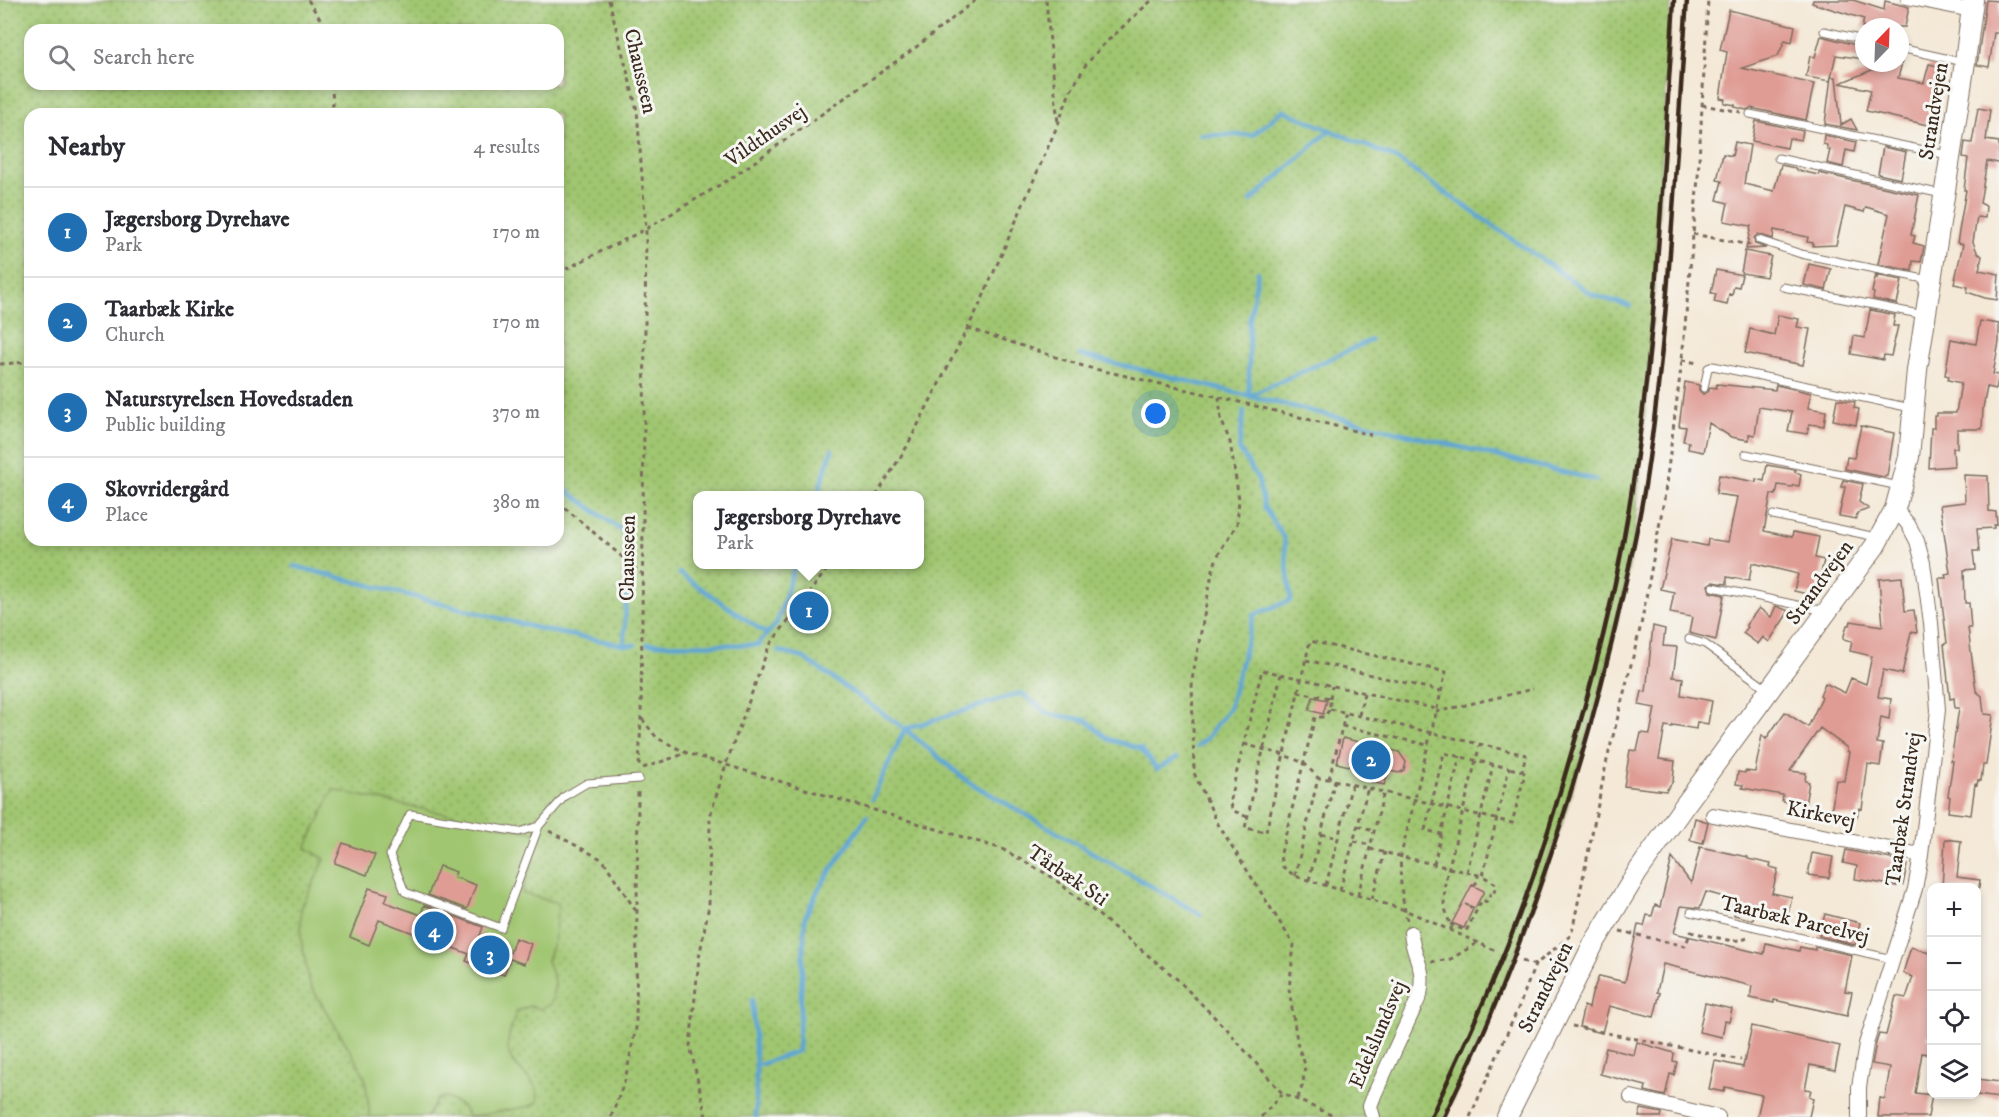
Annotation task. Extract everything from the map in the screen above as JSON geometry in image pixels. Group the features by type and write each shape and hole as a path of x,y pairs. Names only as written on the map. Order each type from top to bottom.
{"main road":[{"name":"Strandvejen","path":"1507,1117 1604,925 1682,809 1880,538 1895,509 1909,457 1926,315 1972,7"}],"street":[{"name":"Taarbæk Strandvej","path":"1859,1117 1859,1088 1866,1044 1915,889 1938,710 1931,623 1923,563 1917,541 1908,524 1895,509"},
{"name":"Kirkevej","path":"1713,815 1921,855"},
{"name":"Edelslundsvej","path":"1373,1117 1370,1106 1375,1093 1420,995 1423,979 1421,963 1411,941 1411,933"},
{"path":"1631,1097 1712,1116"}],"lane":[{"path":"1905,0 1972,7"},
{"path":"1938,0 1972,7"},
{"path":"1824,31 1855,38"},
{"path":"1909,50 1965,62"},
{"path":"1750,114 1950,156"},
{"path":"1778,158 1944,194"},
{"path":"1759,240 1801,254 1931,280"},
{"path":"1783,286 1926,315"},
{"path":"1704,388 1708,368 1713,366 1914,408"},
{"path":"1746,454 1902,487"},
{"path":"1773,515 1880,538"},
{"path":"1713,586 1828,611"},
{"path":"1689,639 1705,644 1770,691"},
{"path":"539,826 519,832 410,814 390,855 405,892 501,928 539,826 565,796 587,783 639,779"},
{"name":"Taarbæk Parcelvej","path":"1691,912 1892,959"}],"path":[{"path":"308,0 323,24"},
{"name":"Chausseen","path":"609,0 637,110 646,229 639,770 687,753"},
{"name":"Vildthusvej","path":"564,270 646,229 733,177 915,48 976,0"},
{"path":"1046,0 1058,124"},
{"path":"879,491 906,448 968,328 1070,92 1085,66 1102,46 1152,0"},
{"path":"1470,1117 1520,1004 1535,964 1572,932 1607,760 1641,625 1664,500 1682,360 1693,234 1708,0"},
{"path":"332,90 333,108"},
{"path":"1702,105 1750,114"},
{"path":"1693,234 1750,245 1759,240"},
{"path":"968,328 1086,367 1371,435"},
{"path":"1682,360 1698,363 1708,368"},
{"path":"0,364 24,362"},
{"path":"1219,397 1221,419 1230,442 1239,499 1237,524 1217,557 1212,573 1192,680 1194,773 1218,825 1294,945 1289,989 1298,1047 1305,1064 1303,1084 1297,1100"},
{"path":"564,507 641,574"},
{"path":"706,1117 690,1046 699,958 709,905 710,816 726,764 770,646 827,569"},
{"path":"1281,674 1245,828 1266,832 1310,640 1446,672 1401,855 1401,896 1405,910"},
{"path":"1306,660 1441,691"},
{"path":"1248,817 1234,811 1229,803 1262,670 1436,711 1533,689"},
{"path":"1332,686 1330,709 1324,717 1316,717 1280,857 1283,867 1295,876 1405,910 1494,950"},
{"path":"1298,692 1330,698"},
{"path":"1359,716 1364,693"},
{"path":"1244,744 1304,763 1318,778 1335,780 1512,823 1525,774 1522,771 1526,755 1330,709"},
{"path":"1329,779 1346,712"},
{"name":"Tårbæk Sti","path":"641,717 657,738 687,753 1002,849 1052,877 1177,979 1227,1030 1282,1093 1336,1117"},
{"path":"1342,726 1428,745"},
{"path":"1452,931 1444,905 1445,882 1480,744"},
{"path":"1441,834 1425,830 1444,753 1522,771"},
{"path":"1434,864 1460,756"},
{"path":"1467,872 1493,765"},
{"path":"1474,885 1481,875 1509,768"},
{"path":"1295,876 1318,778"},
{"path":"611,1117 625,1080 636,1028 639,779"},
{"path":"1309,880 1335,780"},
{"path":"1326,885 1352,784"},
{"path":"1340,890 1368,788"},
{"path":"1358,895 1384,792"},
{"path":"539,826 603,860 637,913"},
{"path":"1358,826 1374,831"},
{"path":"1321,834 1338,838"},
{"path":"1354,841 1385,852 1481,875 1496,884 1494,893 1491,892 1486,902 1482,900 1466,931 1450,924"},
{"path":"1372,900 1385,852"},
{"path":"1604,925 1685,946 1691,932 1732,941 1745,939 1755,927"},
{"path":"1421,963 1451,959 1478,943"},
{"path":"1522,961 1535,964"},
{"path":"1555,1020 1573,1026 1741,1060"},
{"path":"1261,1117 1282,1093"}],"green space":[{"path":"0,0 1671,0 1651,337 1634,543 1604,680 1563,820 1525,930 1489,1020 1444,1117 0,1117"},
{"path":"333,790 541,834 522,893 558,903 554,941 547,960 555,984 551,1004 540,1009 530,1006 517,1011 508,1044 514,1063 535,1087 538,1102 531,1106 469,1117 462,1106 445,1097 437,1099 427,1117 370,1117 365,1078 310,985 301,939 301,909 325,859 306,848"}],"building":[{"path":"1813,0 1853,0 1884,10 1885,1 1909,7 1907,18 1861,18 1812,3"},
{"path":"1986,0 1999,1 1999,33 1994,33 1989,67 1977,65"},
{"path":"1729,10 1795,26 1792,42 1785,40 1778,56 1742,68 1814,84 1806,120 1751,108 1746,110 1724,103 1725,99 1720,98 1727,52 1720,50"},
{"path":"1821,36 1855,45 1855,58 1836,55 1830,81 1806,77 1810,56 1815,57"},
{"path":"1929,64 1942,67 1932,126 1866,111 1871,90 1840,83 1867,72 1900,72 1898,78 1924,83"},
{"path":"1831,77 1836,77 1841,125 1851,119 1857,130 1825,124"},
{"path":"1978,108 1990,110 1986,140 1999,142 1999,163 1987,161 1980,203 1986,206 1985,218 1977,217 1973,242 1977,252 1982,256 1979,270 1999,274 1997,300 1967,292 1968,287 1954,284 1963,244 1957,243 1966,190 1964,190 1968,158 1963,157 1965,142 1972,143"},
{"path":"1756,121 1803,131 1801,140 1789,138 1787,148 1752,141"},
{"path":"1824,135 1856,142 1854,152 1846,150 1843,167 1827,163 1830,150 1827,150 1827,145 1823,144"},
{"path":"1735,142 1750,145 1744,184 1774,191 1781,165 1795,168 1795,170 1819,175 1819,173 1919,195 1911,235 1915,236 1913,243 1924,246 1921,262 1913,261 1912,271 1878,264 1889,214 1866,207 1864,212 1845,207 1836,245 1813,246 1813,243 1807,242 1808,237 1774,230 1773,239 1758,234 1754,238 1755,244 1766,248 1746,249 1751,226 1724,221 1728,203 1717,200 1722,181 1717,180 1723,154 1732,156"},
{"path":"1883,147 1906,152 1901,179 1878,174"},
{"path":"1745,251 1771,256 1766,277 1741,273"},
{"path":"1809,264 1831,269 1826,290 1804,285"},
{"path":"1716,270 1742,275 1739,287 1734,286 1732,295 1729,294 1727,305 1714,302 1716,294 1711,293"},
{"path":"1875,275 1902,280 1897,304 1873,299 1874,293 1872,292 1875,278 1877,278"},
{"path":"1870,310 1895,315 1893,326 1898,326 1891,356 1884,355 1883,360 1851,354 1854,336 1865,338"},
{"path":"1778,315 1799,319 1797,327 1810,329 1803,365 1745,353 1750,329 1774,335"},
{"path":"1980,321 1999,324 1999,342 1993,374 1999,375 1996,389 1987,387 1982,429 1957,429 1957,448 1953,448 1954,466 1929,468 1931,428 1934,428 1934,416 1937,416 1937,413 1956,413 1961,383 1948,380 1949,376 1945,375 1951,339 1976,344"},
{"path":"1685,382 1699,385 1699,390 1703,394 1708,392 1710,387 1716,388 1717,384 1775,390 1776,385 1811,393 1808,408 1826,411 1824,426 1809,424 1807,434 1788,431 1792,412 1759,407 1755,435 1749,434 1749,440 1731,437 1709,423 1703,452 1688,449 1689,442 1683,441 1686,427 1679,426"},
{"path":"1837,399 1855,402 1854,408 1859,409 1856,425 1833,420"},
{"path":"1861,426 1894,433 1887,476 1845,469 1847,457 1854,458"},
{"path":"1767,465 1796,470 1795,472 1801,474 1799,486 1778,485 1776,495 1771,494 1764,531 1792,537 1793,532 1819,537 1815,558 1824,560 1816,596 1794,591 1798,574 1752,563 1749,581 1727,577 1727,584 1712,582 1708,585 1710,592 1724,595 1716,640 1689,633 1692,617 1670,613 1674,592 1660,589 1672,539 1707,546 1708,539 1728,542 1737,497 1716,494 1719,475 1756,482 1756,479 1764,481"},
{"path":"1964,475 1988,476 1989,511 1996,512 1997,525 1994,525 1994,528 1977,529 1979,551 1973,551 1975,569 1964,570 1965,603 1969,603 1971,628 1968,628 1976,691 1982,696 1984,714 1993,715 1986,765 1983,765 1981,781 1978,780 1977,785 1975,784 1971,815 1948,812 1953,761 1951,761 1959,708 1955,708 1954,698 1950,699 1944,644 1947,643 1939,578 1946,578 1945,574 1950,573 1940,505 1965,502"},
{"path":"1843,480 1863,484 1859,502 1869,509 1857,513 1856,519 1839,516 1845,487 1841,487"},
{"path":"1902,577 1905,611 1914,610 1917,633 1911,632 1902,674 1883,670 1878,697 1891,699 1889,719 1881,717 1877,743 1883,744 1880,766 1868,764 1862,809 1859,808 1857,817 1831,813 1836,780 1844,781 1849,752 1847,748 1820,728 1790,771 1806,773 1805,781 1809,782 1805,805 1782,801 1783,795 1742,788 1743,785 1736,784 1738,772 1755,772 1762,735 1766,739 1785,712 1808,727 1822,697 1820,695 1825,683 1845,693 1851,678 1866,684 1872,656 1850,651 1852,641 1843,639 1847,625 1850,625 1851,621 1883,626 1879,579"},
{"path":"1776,606 1789,611 1769,642 1763,637 1758,644 1743,633 1759,608 1771,617"},
{"path":"1653,626 1665,629 1663,646 1677,647 1673,677 1683,678 1681,695 1712,701 1708,724 1697,722 1696,729 1665,726 1659,759 1675,761 1673,781 1666,791 1624,786 1630,750 1637,751 1641,733 1650,734 1655,708 1639,705 1642,691 1646,692"},
{"path":"1313,697 1327,700 1323,714 1309,710"},
{"path":"1343,738 1399,752 1406,762 1404,770 1399,773 1390,771 1384,785 1371,782 1373,772 1337,763"},
{"path":"1695,818 1708,822 1703,843 1690,840"},
{"path":"1945,839 1961,841 1957,877 1980,880 1980,883 1942,883"},
{"path":"343,843 375,855 367,875 335,863"},
{"path":"1700,847 1748,857 1748,859 1771,864 1770,867 1778,869 1772,893 1792,897 1787,918 1755,910 1753,920 1734,915 1736,905 1729,903 1728,898 1706,892 1700,908 1681,906 1674,933 1764,954 1766,943 1799,951 1800,947 1815,950 1815,947 1852,955 1845,991 1852,992 1847,1016 1774,1000 1774,1003 1750,998 1752,986 1663,964 1657,992 1660,993 1654,1017 1609,1006 1602,1033 1579,1027 1584,1006 1589,1008 1599,976 1625,982 1638,925 1644,926 1647,915 1652,916 1655,905 1660,907 1672,858 1691,883"},
{"path":"1846,850 1901,861 1907,865 1903,885 1855,879 1857,866 1843,863"},
{"path":"1812,853 1833,857 1829,878 1808,875"},
{"path":"439,866 456,872 454,877 476,885 467,909 428,895"},
{"path":"1472,885 1484,891 1475,908 1465,904 1473,909 1464,928 1452,923"},
{"path":"369,888 388,894 385,902 421,915 424,905 483,927 478,941 510,953 515,938 531,944 524,964 510,959 504,975 466,961 469,954 379,920 369,945 350,937"},
{"path":"1825,914 1860,923 1855,945 1819,936"},
{"path":"1911,947 1927,952 1927,1054 1922,1053 1915,1093 1927,1094 1927,1099 1931,1099 1928,1117 1878,1117 1880,1098 1885,1099 1890,1067 1872,1064 1879,1034 1886,1035 1896,996 1906,998 1913,977 1903,973"},
{"path":"1705,1003 1732,1009 1729,1022 1725,1021 1722,1037 1699,1032"},
{"path":"1752,1026 1840,1046 1835,1070 1810,1065 1805,1089 1811,1090 1809,1097 1813,1099 1809,1117 1757,1117 1762,1095 1725,1087 1724,1092 1709,1089 1715,1061 1743,1067"},
{"path":"1637,1042 1674,1053 1673,1061 1677,1062 1674,1075 1670,1074 1665,1096 1645,1091 1646,1086 1600,1074 1606,1048 1634,1055"},
{"path":"1981,1080 1999,1082 1999,1098 1981,1096"},
{"path":"1641,1109 1662,1113 1661,1117 1639,1117"}],"waterway":[{"path":"1200,135 1253,135 1283,110 1395,158 1593,295 1630,306"},
{"path":"1251,201 1330,130"},
{"path":"1258,272 1249,323 1249,396 1371,340"},
{"path":"1080,355 1596,480"},
{"path":"1197,746 1208,737 1229,708 1254,615 1291,600 1284,538 1264,507 1258,479 1239,449 1244,411"},
{"path":"819,491 832,450"},
{"path":"564,488 625,533"},
{"path":"294,566 549,631 635,645"},
{"path":"758,644 777,623 793,569"},
{"path":"679,573 767,634"},
{"path":"624,645 627,575"},
{"path":"647,644 760,645"},
{"path":"778,651 804,658 905,729 967,781 1200,914"},
{"path":"872,799 905,729 1021,693 1049,714 1086,720 1108,739 1141,749 1157,769 1177,758"},
{"path":"756,1066 798,1051 805,917 818,890 867,816"},
{"path":"752,1000 756,1117"}],"railway":[{"path":"1431,1117 1495,974 1531,881 1581,719 1613,593 1634,475 1650,340 1674,0"},
{"path":"1444,1117 1490,1017 1548,863 1596,705 1632,553 1646,479 1661,360 1687,0"}],"place":[{"name":"Jægersborg Dyrehave","path":"809,611"},
{"name":"Taarbæk Kirke","path":"1371,760"},
{"name":"Skovridergård","path":"434,931"},
{"name":"Naturstyrelsen Hovedstaden","path":"490,955"}]}
